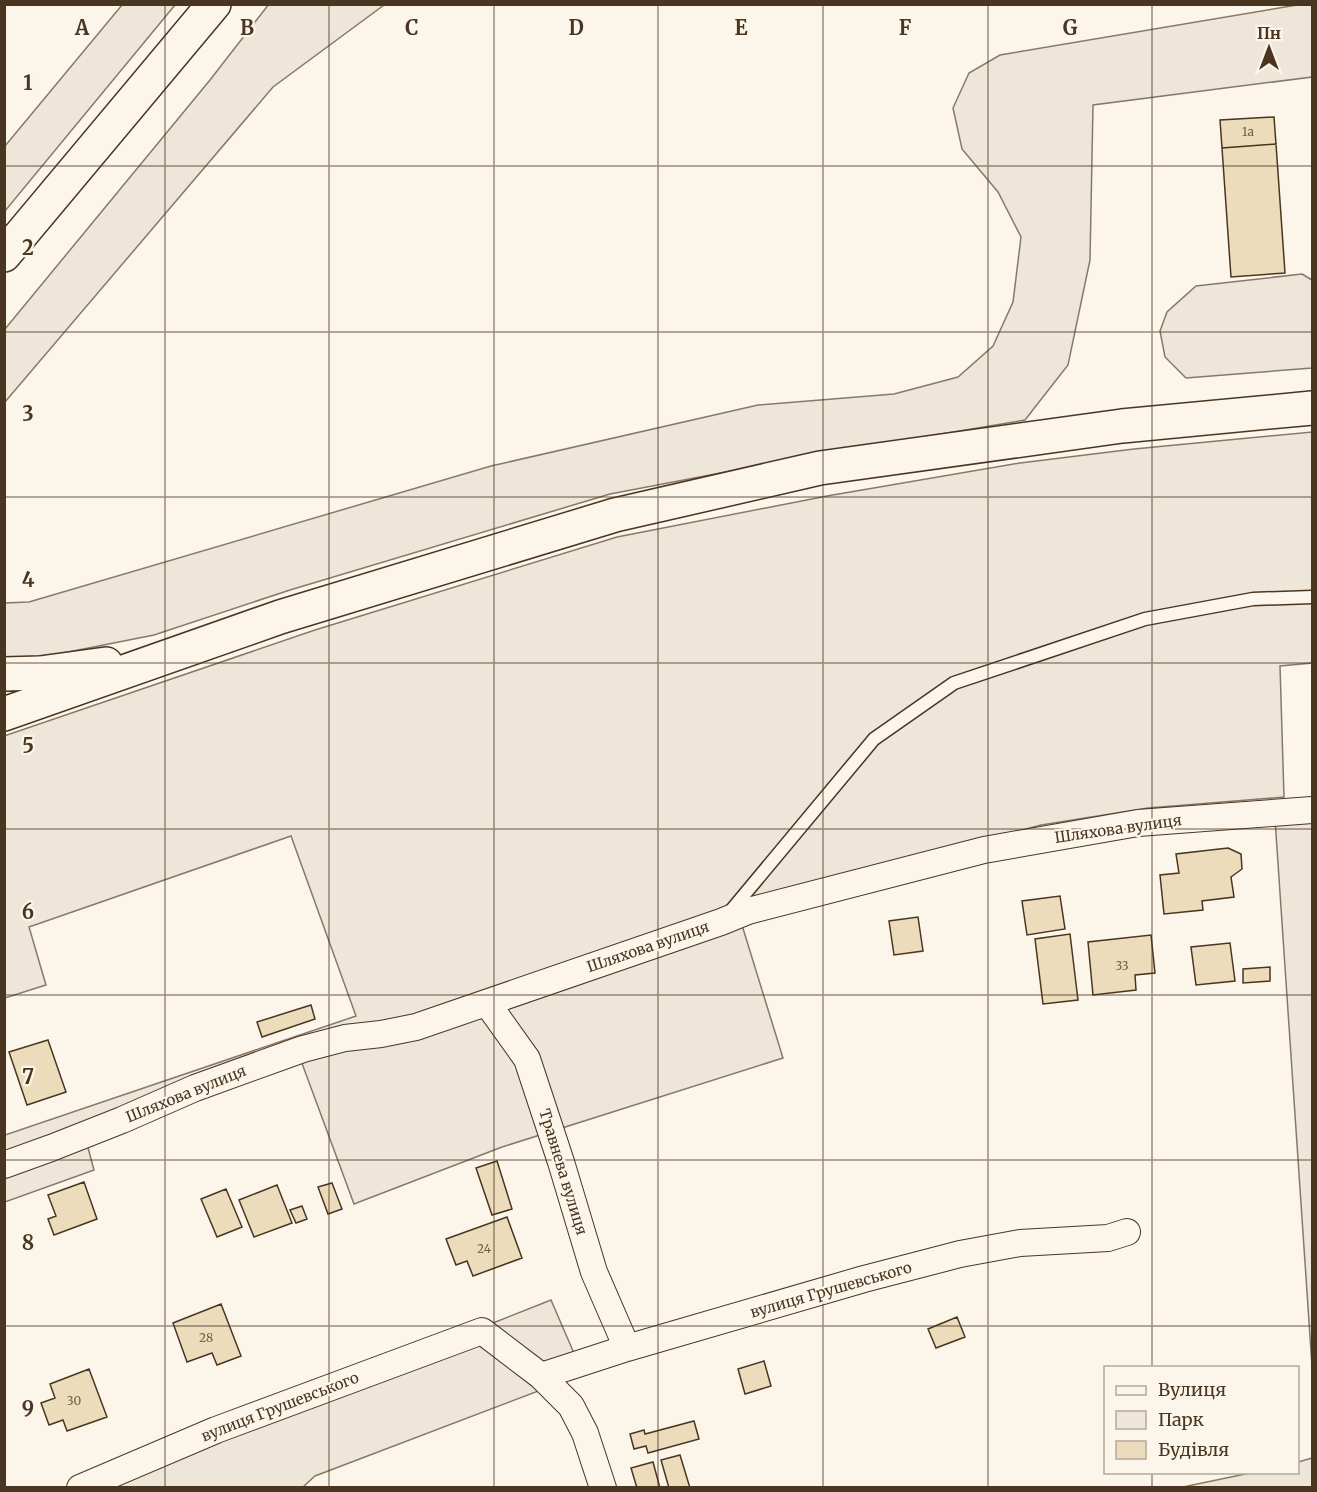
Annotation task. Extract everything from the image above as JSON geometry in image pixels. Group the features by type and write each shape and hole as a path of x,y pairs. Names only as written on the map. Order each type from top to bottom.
{"main road":[{"path":"4,255 214,4"},
{"path":"4,714 279,617 615,515 820,468 1122,426 1312,408"},
{"path":"4,674 40,673 173,655"}],"street":[{"name":"Шляхова вулиця","path":"4,1165 123,1120 195,1088 303,1049 345,1038 381,1035 416,1027 748,911 984,850 1138,823 1312,810"},
{"name":"Травнева вулиця","path":"487,1004 527,1059 594,1272 627,1348"},
{"name":"вулиця Грушевського","path":"80,1488 216,1430 482,1331 541,1376 627,1348 960,1254 1020,1243 1108,1238 1127,1232"},
{"path":"541,1376 571,1406 577,1416 603,1488"}],"lane":[{"path":"721,922 874,740 954,683 1145,619 1253,599 1312,597"}],"green space":[{"path":"269,4 384,5 273,87 5,402 5,329 210,80"},
{"path":"122,5 175,5 5,211 5,146"},
{"path":"1297,5 1312,5 1312,77 1093,105 1090,260 1068,365 1025,420 821,454 610,494 290,590 154,635 38,658 5,659 4,603 29,602 491,466 758,405 894,394 958,377 993,346 1013,302 1021,237 998,192 962,149 953,108 969,73 1000,55"},
{"path":"1302,274 1312,280 1312,368 1186,378 1165,357 1160,331 1167,312 1196,286"},
{"path":"1312,432 1312,663 1280,666 1284,797 1148,808 1041,825 842,878 5,1158 5,1135 356,1016 291,836 29,927 46,985 5,998 4,736 315,630 617,537 827,496 1020,463 1134,449"},
{"path":"1312,815 1312,1366 1275,819"},
{"path":"741,922 783,1058 502,1147 354,1204 300,1058"},
{"path":"87,1144 94,1170 5,1202 4,1174"},
{"path":"551,1300 583,1374 315,1476 303,1487 90,1488 496,1330 493,1323"},
{"path":"1312,1458 1312,1487 1183,1487 1245,1474 1299,1474 1299,1462"}],"building":[{"path":"1274,117 1276,144 1222,148 1220,120"},
{"path":"1276,144 1285,273 1231,277 1222,148"},
{"path":"1228,848 1241,854 1242,869 1231,877 1234,897 1202,901 1203,910 1164,914 1160,875 1179,873 1176,854"},
{"path":"1060,896 1065,929 1027,935 1022,901"},
{"path":"918,917 923,951 894,955 889,921"},
{"path":"1070,934 1078,1000 1043,1004 1035,939"},
{"path":"1151,935 1155,973 1135,975 1136,990 1093,995 1088,942"},
{"path":"1230,943 1235,981 1196,985 1191,947"},
{"path":"1270,967 1270,981 1243,983 1243,969"},
{"path":"311,1005 315,1019 262,1037 257,1022"},
{"path":"48,1040 66,1092 27,1105 9,1052"},
{"path":"497,1161 512,1209 492,1215 476,1168"},
{"path":"84,1182 97,1219 54,1235 48,1219 56,1216 48,1195"},
{"path":"332,1183 342,1209 328,1214 318,1187"},
{"path":"277,1185 292,1223 254,1237 239,1200"},
{"path":"226,1189 242,1227 217,1237 201,1199"},
{"path":"302,1206 307,1219 296,1223 290,1210"},
{"path":"507,1217 522,1258 473,1276 467,1261 456,1265 446,1239"},
{"path":"221,1304 241,1356 217,1365 212,1353 187,1362 173,1323"},
{"path":"957,1317 965,1337 936,1348 928,1329"},
{"path":"764,1361 771,1386 745,1394 738,1369"},
{"path":"89,1369 107,1417 67,1431 63,1420 49,1425 41,1403 55,1398 50,1384"},
{"path":"694,1421 699,1439 648,1453 646,1446 634,1449 630,1434 644,1430 645,1434"},
{"path":"680,1455 690,1488 669,1488 661,1460"},
{"path":"653,1462 660,1488 637,1488 631,1468"}]}
